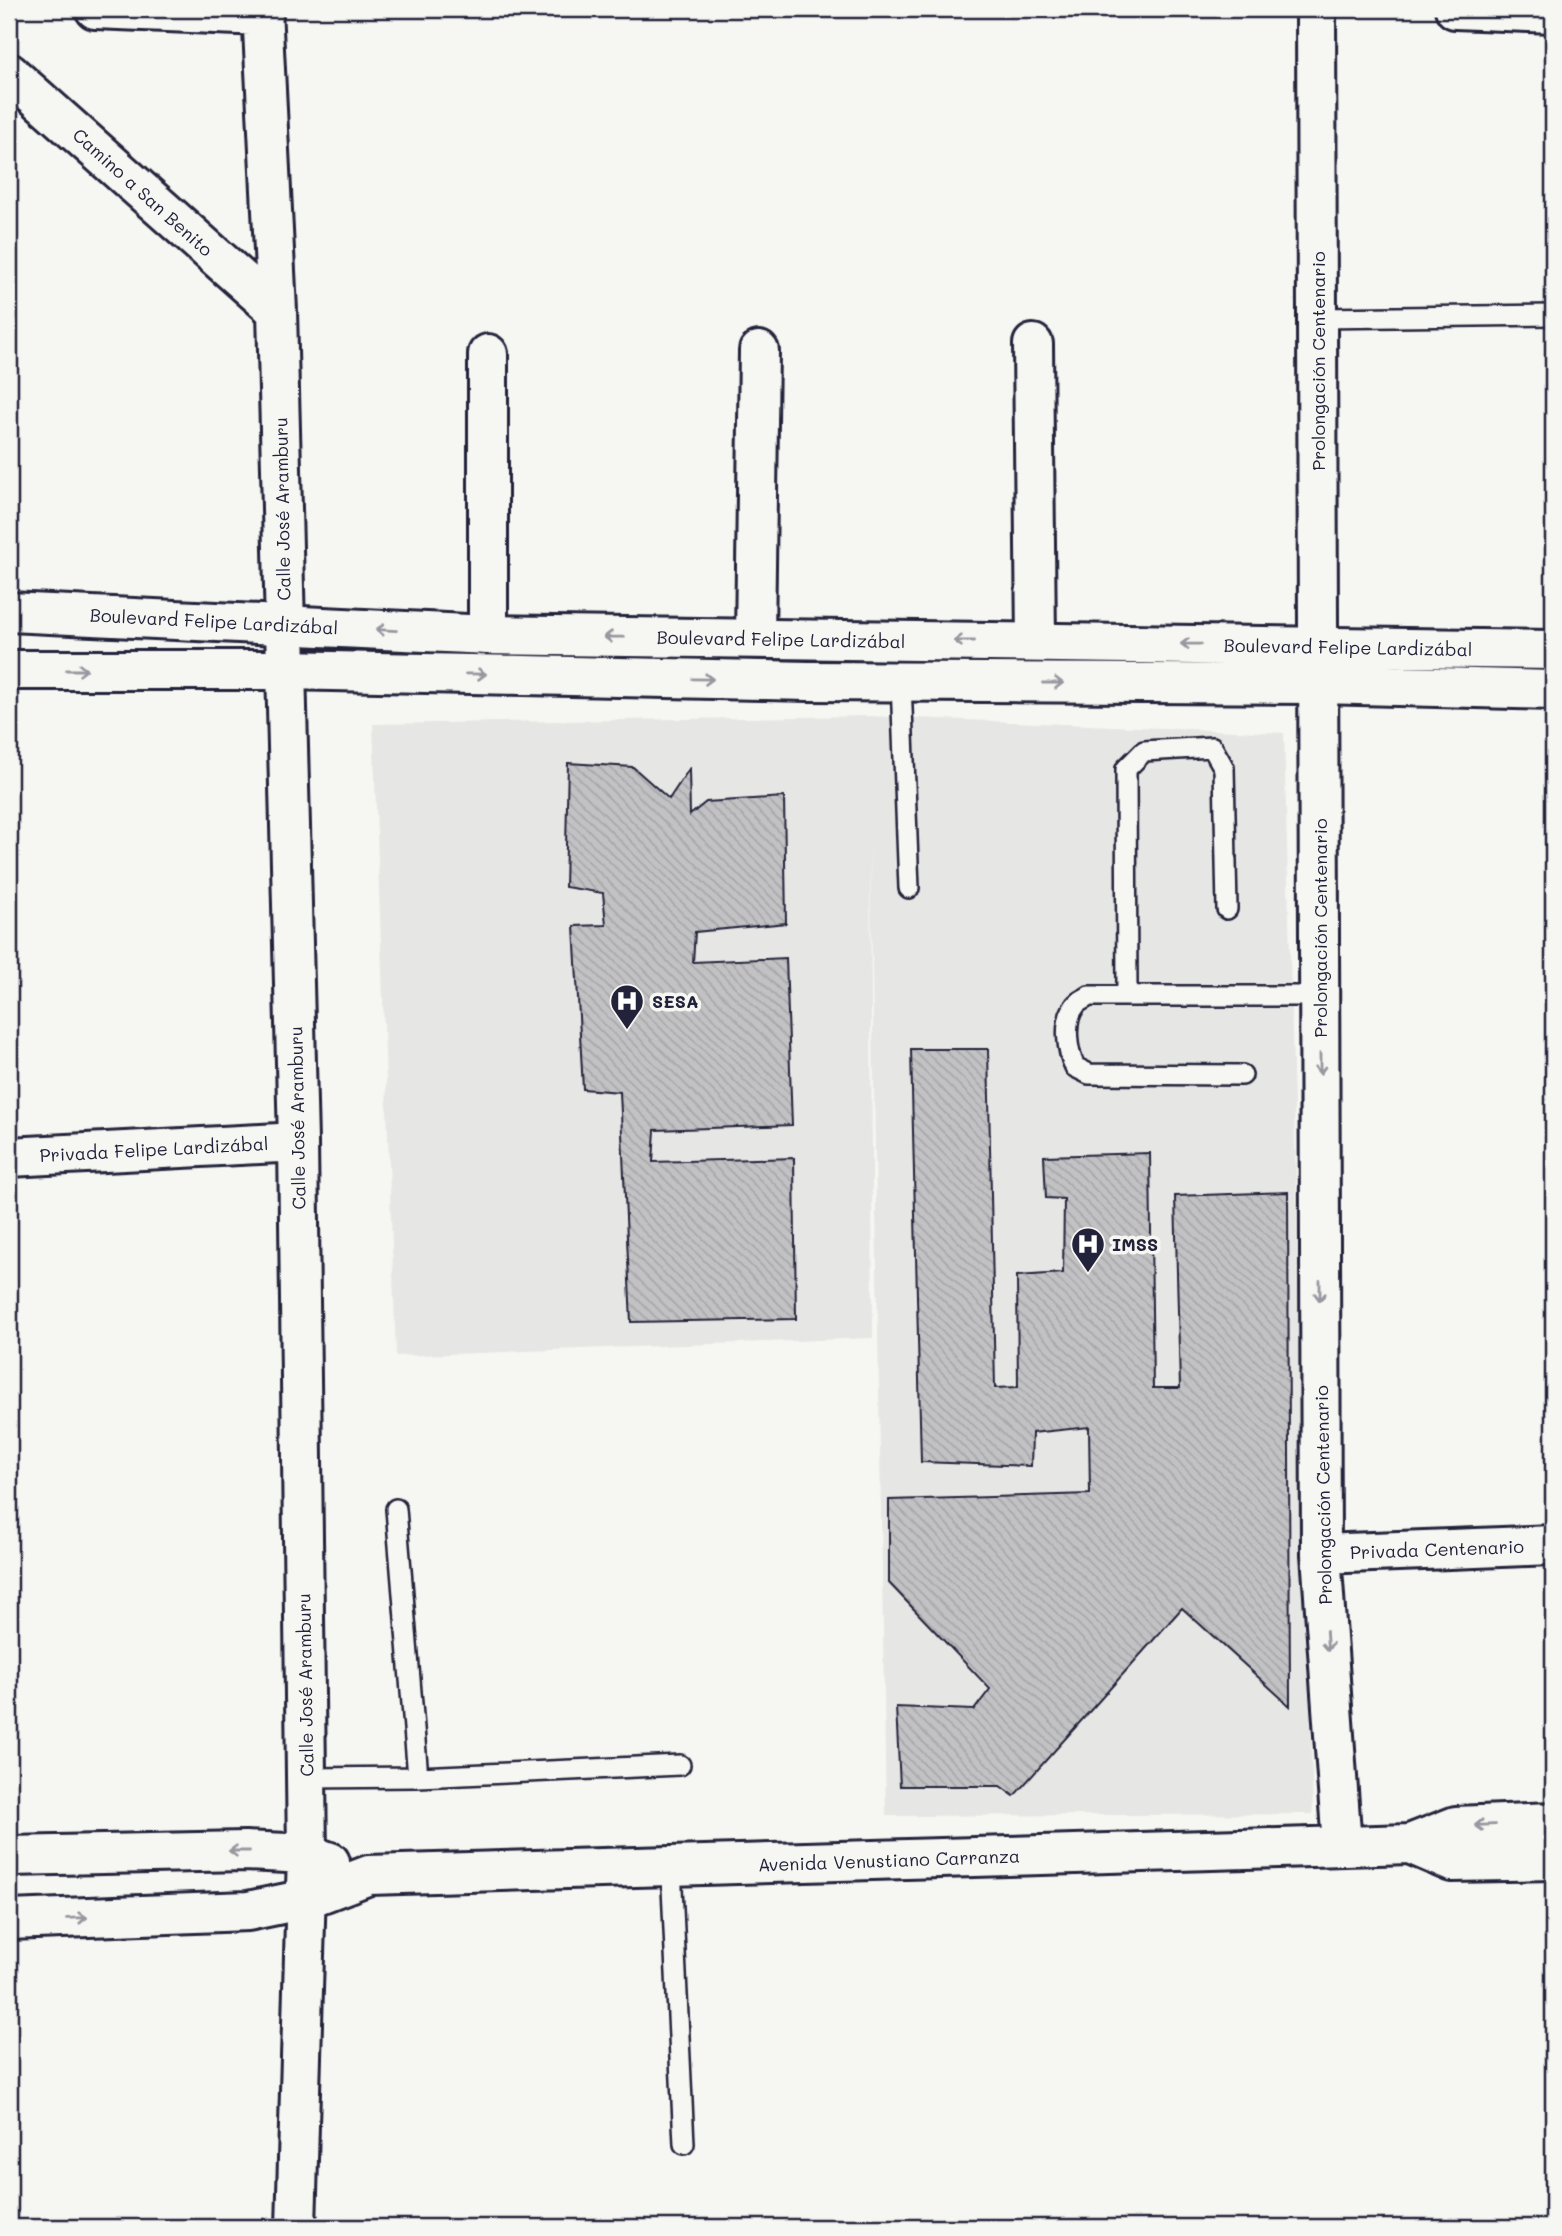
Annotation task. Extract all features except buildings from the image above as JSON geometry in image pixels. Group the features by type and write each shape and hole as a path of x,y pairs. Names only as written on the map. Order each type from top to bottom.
{"street":[{"path":"95,9 263,12"},
{"name":"Prolongación Centenario","path":"1316,9 1321,1554 1342,1846"},
{"path":"1455,9 1553,12"},
{"name":"Calle José Aramburu","path":"263,12 277,311 298,1142 307,1854 296,2227"},
{"name":"Camino a San Benito","path":"9,73 277,311"},
{"path":"1033,344 1036,642"},
{"path":"755,638 759,351"},
{"path":"488,354 488,635"},
{"name":"Boulevard Felipe Lardizábal","path":"9,612 488,635 1553,650"},
{"path":"807,639 808,681"},
{"path":"9,670 285,670 808,681 1319,684 1553,690"},
{"name":"Privada Felipe Lardizábal","path":"9,1157 298,1142"},
{"name":"Privada Centenario","path":"1321,1554 1553,1545"},
{"name":"Avenida Venustiano Carranza","path":"9,1920 248,1911 306,1899 369,1875 1410,1844 1456,1826 1553,1822"},
{"name":"Avenida Venustiano Carranza","path":"1410,1844 1452,1862 1553,1860"},
{"name":"Avenida Venustiano Carranza","path":"9,1856 245,1851 307,1854 369,1875"}],"lane":[{"path":"1318,318 1553,315"},
{"path":"901,682 909,888"},
{"path":"1126,996 1126,769 1144,751 1212,747 1224,768 1227,909"},
{"path":"1242,1075 1089,1073 1075,1067 1069,1054 1069,1018 1076,1004 1089,996 1320,996"},
{"path":"396,1508 418,1777"},
{"path":"306,1778 418,1777 680,1765"},
{"path":"671,1866 684,2144"}],"shaded area":[{"name":"IMSS","path":"868,716 1284,733 1313,1814 886,1816 870,844 873,1338 396,1356 373,724"}],"place":[{"name":"SESA","path":"627,1031"},
{"name":"IMSS","path":"1088,1274"}]}
